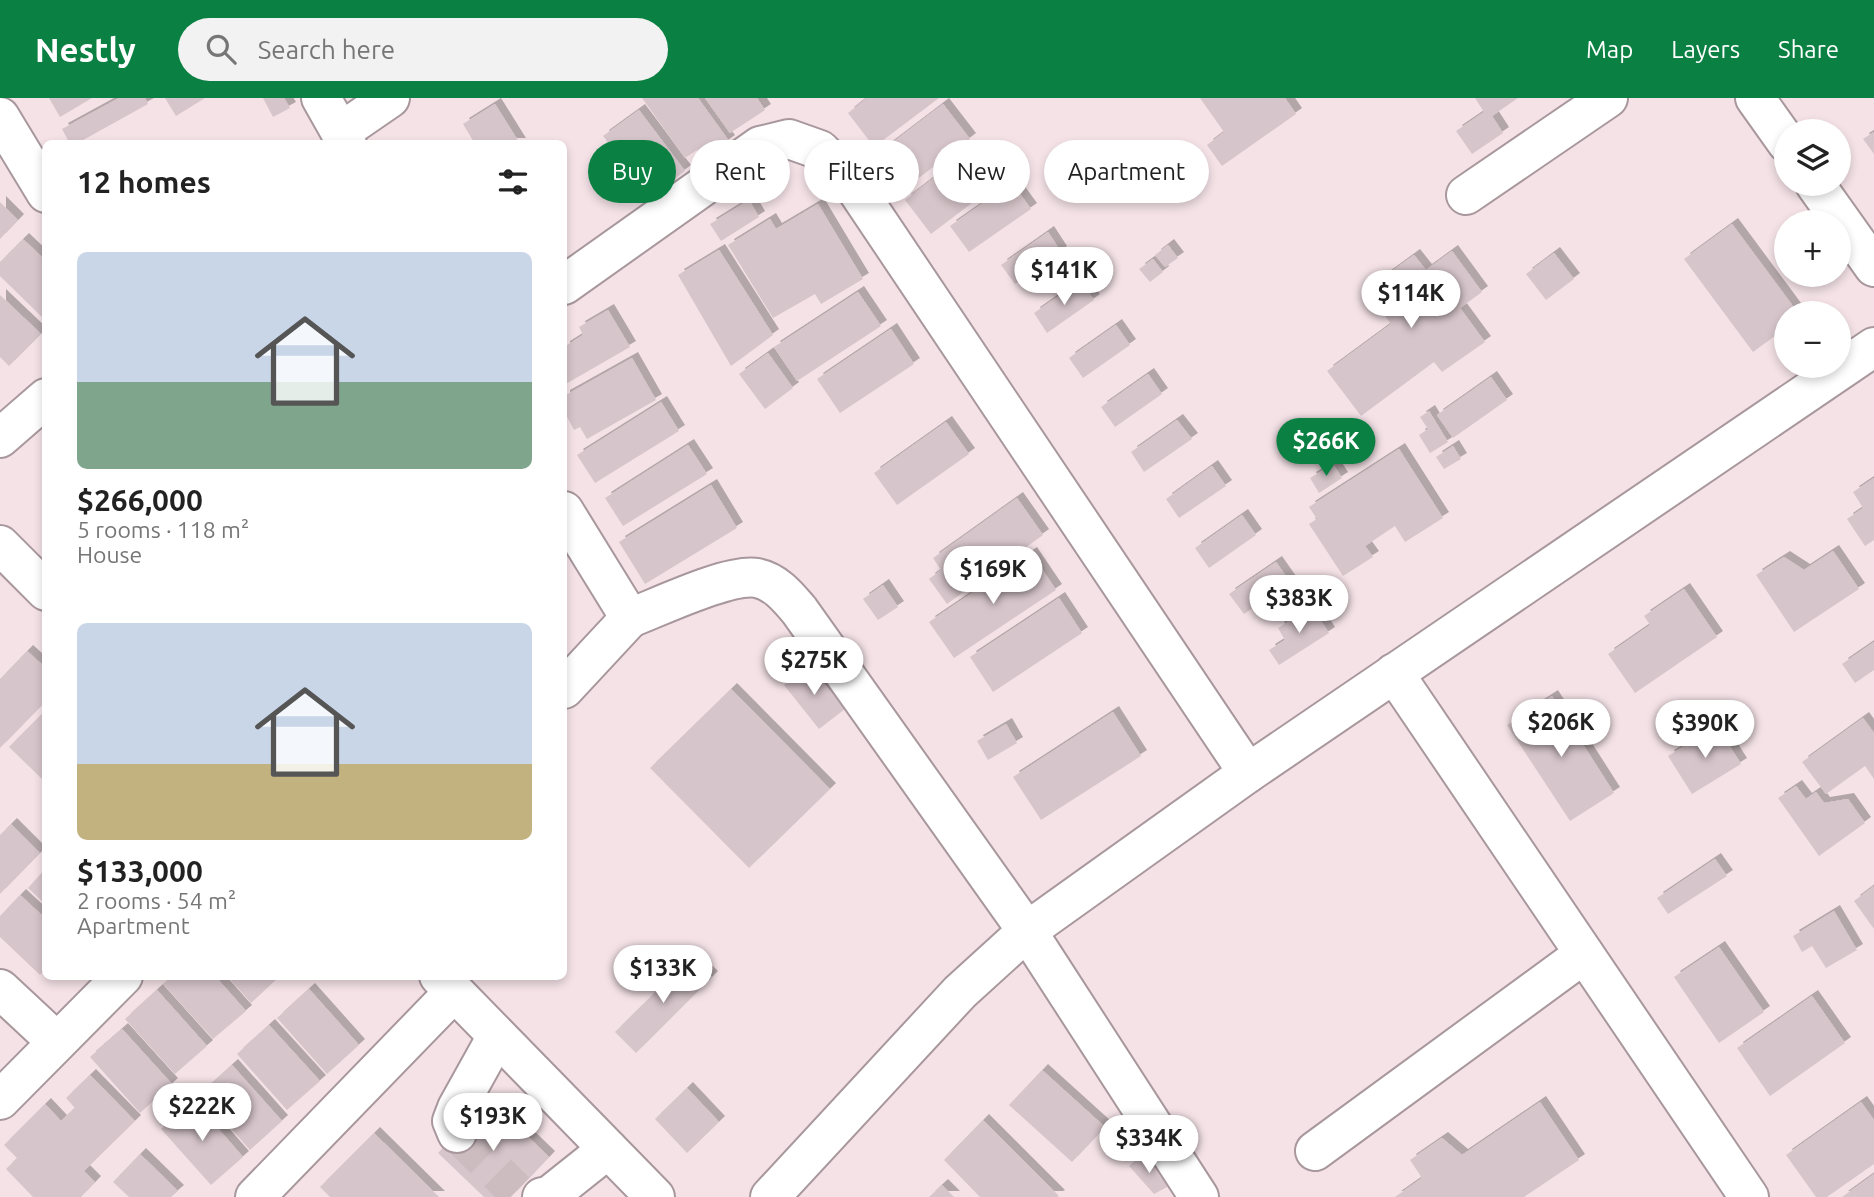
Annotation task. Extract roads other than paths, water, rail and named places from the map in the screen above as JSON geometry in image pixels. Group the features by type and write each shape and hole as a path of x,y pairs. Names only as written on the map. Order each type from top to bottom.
{"street":[{"path":"321,98 344,137 390,98"},
{"path":"1466,195 1608,98"},
{"path":"1755,98 1774,125"},
{"path":"0,117 42,186"},
{"path":"567,283 760,146 789,139 820,150 850,180 1248,773"},
{"path":"1824,196 1874,267"},
{"path":"770,1197 960,992 1027,931 1248,773 1874,347"},
{"path":"0,438 42,401"},
{"path":"567,516 630,618"},
{"path":"0,545 42,587"},
{"path":"567,687 630,618 735,578 758,578 780,589 799,610 1027,931 1199,1197"},
{"path":"1394,673 1749,1197"},
{"path":"1315,1151 1584,954"},
{"path":"0,1100 119,980"},
{"path":"255,1197 446,984 655,1197"},
{"path":"0,989 57,1042"},
{"path":"457,1133 452,1121 457,1108 497,1036"},
{"path":"527,1195 549,1196 608,1149"}],"tunnel":[{"path":"457,1133 516,1191"}]}
